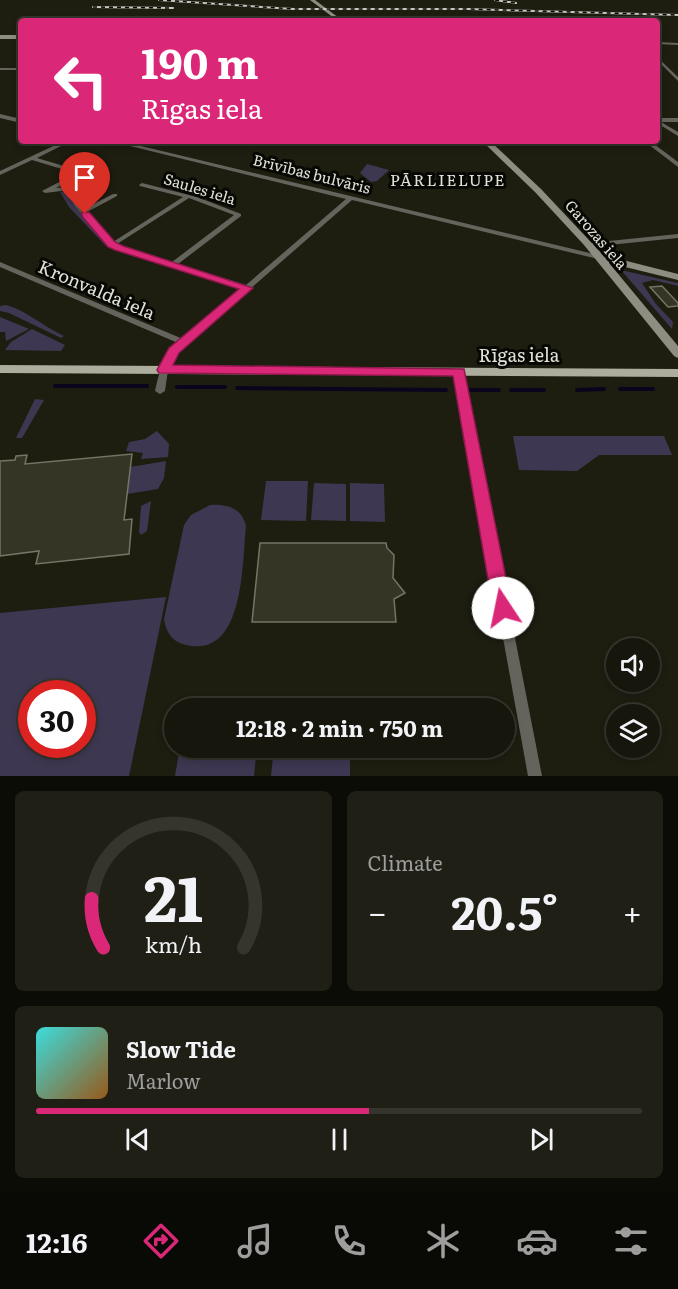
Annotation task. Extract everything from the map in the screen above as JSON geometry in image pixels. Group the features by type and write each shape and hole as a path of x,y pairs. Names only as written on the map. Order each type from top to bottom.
{"main road":[{"path":"312,0 337,18"},
{"path":"0,37 18,37"},
{"name":"Garozas iela","path":"489,144 528,180 589,245 678,354"},
{"name":"Brīvības bulvāris","path":"598,257 678,277"},
{"name":"Rīgas iela","path":"0,369 166,364 459,372 678,373"}],"street":[{"path":"484,0 496,2"},
{"path":"660,43 678,44"},
{"path":"660,61 678,80"},
{"path":"0,69 18,69"},
{"path":"0,114 18,117"},
{"path":"0,114 18,120"},
{"path":"660,121 678,120"},
{"path":"660,123 678,134"},
{"path":"0,173 61,144"},
{"name":"Brīvības bulvāris","path":"126,144 598,257"},
{"path":"651,144 678,165"},
{"path":"31,158 62,166 69,179 76,204 112,244 247,288"},
{"path":"69,179 45,191 73,190 104,177"},
{"name":"Saules iela","path":"142,185 188,196 239,215 172,265"},
{"path":"83,212 114,195"},
{"path":"112,244 188,196"},
{"path":"160,392 166,364 183,342 351,198"},
{"path":"589,245 678,236"},
{"name":"Kronvalda iela","path":"0,264 183,342"},
{"path":"459,372 536,776"}],"shaded area":[{"path":"367,164 389,170 377,181 371,182 360,173"},
{"path":"70,190 87,218 107,243 106,246 69,207 60,192"},
{"path":"621,270 678,283 678,286 653,280 642,283 656,304 673,322 672,329"},
{"path":"6,305 64,336 61,338 9,313 0,311 0,306"},
{"path":"0,317 29,329 6,341 5,332 0,332"},
{"path":"32,329 65,345 61,351 5,350 11,342"},
{"path":"35,399 44,400 22,438 16,438"},
{"path":"157,431 169,444 168,457 141,459 143,453 126,451 129,442 145,439"},
{"path":"513,436 664,436 672,455 599,455 577,471 519,470"},
{"path":"166,461 164,478 158,489 127,494 130,467"},
{"path":"266,481 308,481 306,521 261,520"},
{"path":"314,483 346,484 346,521 311,520"},
{"path":"350,483 384,484 385,522 350,521"},
{"path":"151,501 147,531 141,535 139,532 141,506"},
{"path":"210,505 233,508 244,520 246,526 241,583 230,623 220,637 205,645 186,645 170,636 164,619 184,525 191,515"},
{"path":"166,597 129,776 0,776 0,613"},
{"path":"178,758 256,758 254,776 175,776"},
{"path":"273,758 350,758 350,776 271,776"}],"building":[{"path":"662,286 678,303 678,306 668,307 650,287"},
{"path":"132,454 124,520 132,519 129,554 36,564 39,551 0,556 0,461 15,460 16,456 27,455 25,464"},
{"path":"260,543 386,543 387,548 394,555 393,578 405,593 394,599 396,622 252,622"}],"waterway":[{"path":"55,386 147,386"},
{"path":"177,387 225,387"},
{"path":"237,388 446,390"},
{"path":"577,390 604,389"},
{"path":"620,389 653,389"},
{"path":"469,390 499,390"},
{"path":"511,390 544,390"}],"railway":[{"path":"159,0 293,9 468,9 678,15"},
{"path":"495,0 516,3"},
{"path":"93,7 173,8"}],"district":[{"name":"PĀRLIELUPE","path":"448,179"}],"route":[{"path":"85,214 112,244 119,248 247,288 183,342 174,351 164,370 459,372 503,608"}]}
